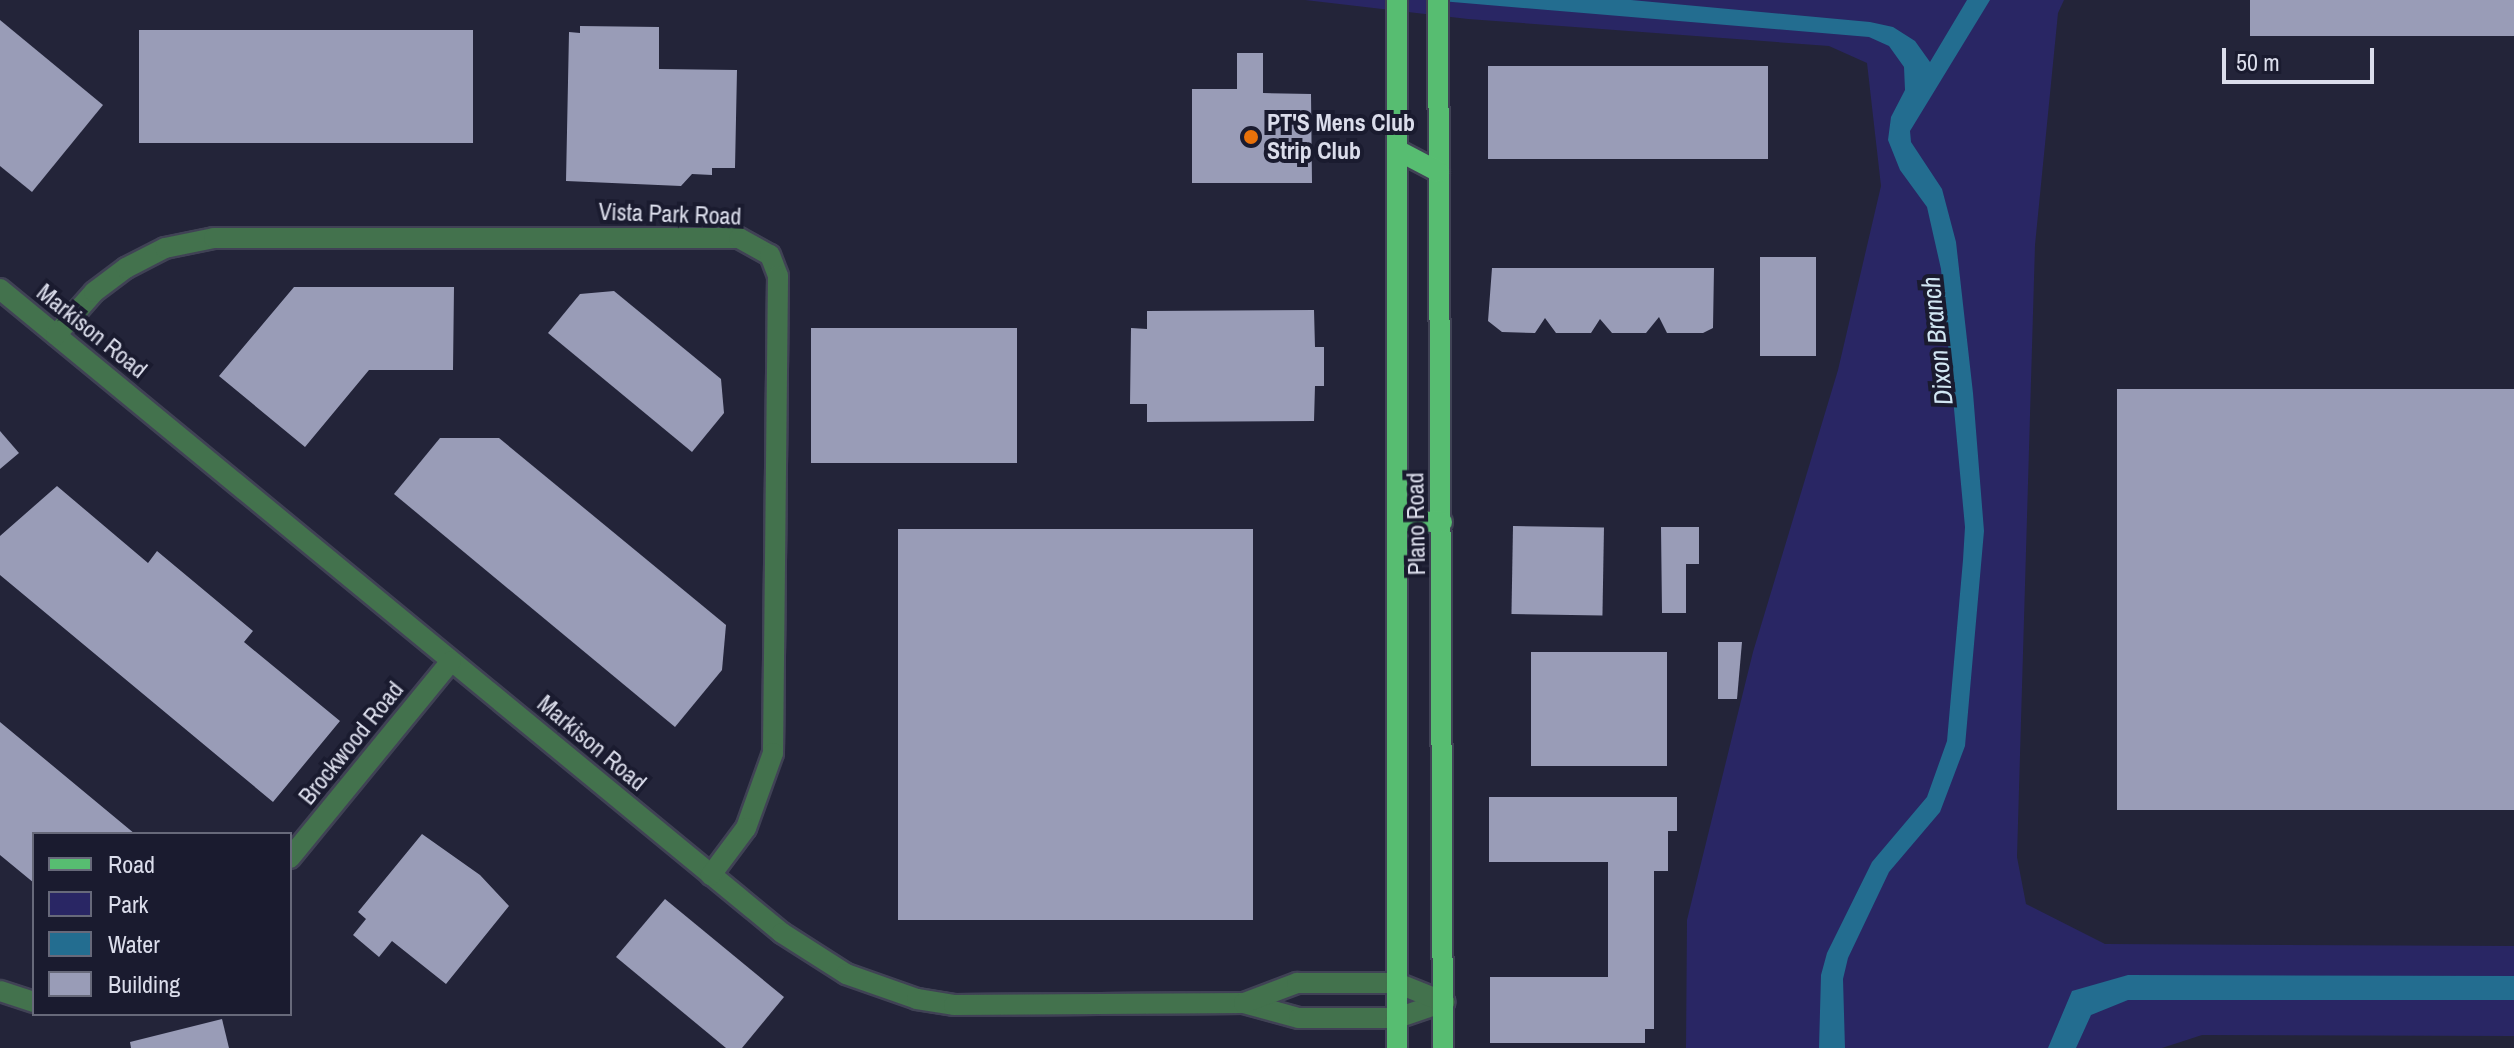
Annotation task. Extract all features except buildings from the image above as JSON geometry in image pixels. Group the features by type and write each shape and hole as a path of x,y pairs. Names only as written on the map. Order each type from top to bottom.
{"main road":[{"name":"Plano Road","path":"1397,1 1397,1048"},
{"name":"Plano Road","path":"1438,1 1443,1048"},
{"path":"1399,151 1439,172"},
{"path":"1398,521 1442,522"}],"street":[{"name":"Vista Park Road","path":"56,335 94,292 126,268 165,248 214,238 739,238 770,255 778,276 773,753 746,828 711,875"},
{"name":"Markison Road","path":"0,289 782,933 846,974 917,999 954,1005 1244,1003 1299,1018 1397,1018 1444,1002"},
{"name":"Brockwood Road","path":"292,856 451,661"},
{"name":"Markison Road","path":"1244,1003 1297,983 1397,983 1444,1002"},
{"path":"0,991 32,1001"}],"green space":[{"path":"1305,0 2064,0 2058,13 2035,245 2017,857 2026,904 2105,944 2514,946 2514,1036 2202,1035 2162,1048 1686,1048 1687,920 1753,652 1838,370 1881,186 1867,63 1829,46 1468,19"}],"water":[{"path":"1429,0 1631,0 1870,22 1893,27 1915,41 1930,62 1967,0 1990,0 1910,131 1911,142 1942,189 1956,242 1973,393 1984,531 1965,746 1940,812 1889,872 1848,958 1843,979 1845,1048 1819,1048 1821,975 1827,953 1872,862 1927,797 1947,741 1965,527 1941,269 1927,207 1900,170 1888,140 1891,117 1905,90 1904,67 1889,46 1869,37"},
{"path":"2128,975 2514,976 2514,1000 2128,1000 2091,1015 2076,1048 2048,1048 2072,991"}],"place":[{"name":"PT'S Mens Club Strip Club","path":"1251,137"}],"water label":[{"name":"Dixon Branch","path":"1937,341"}]}
